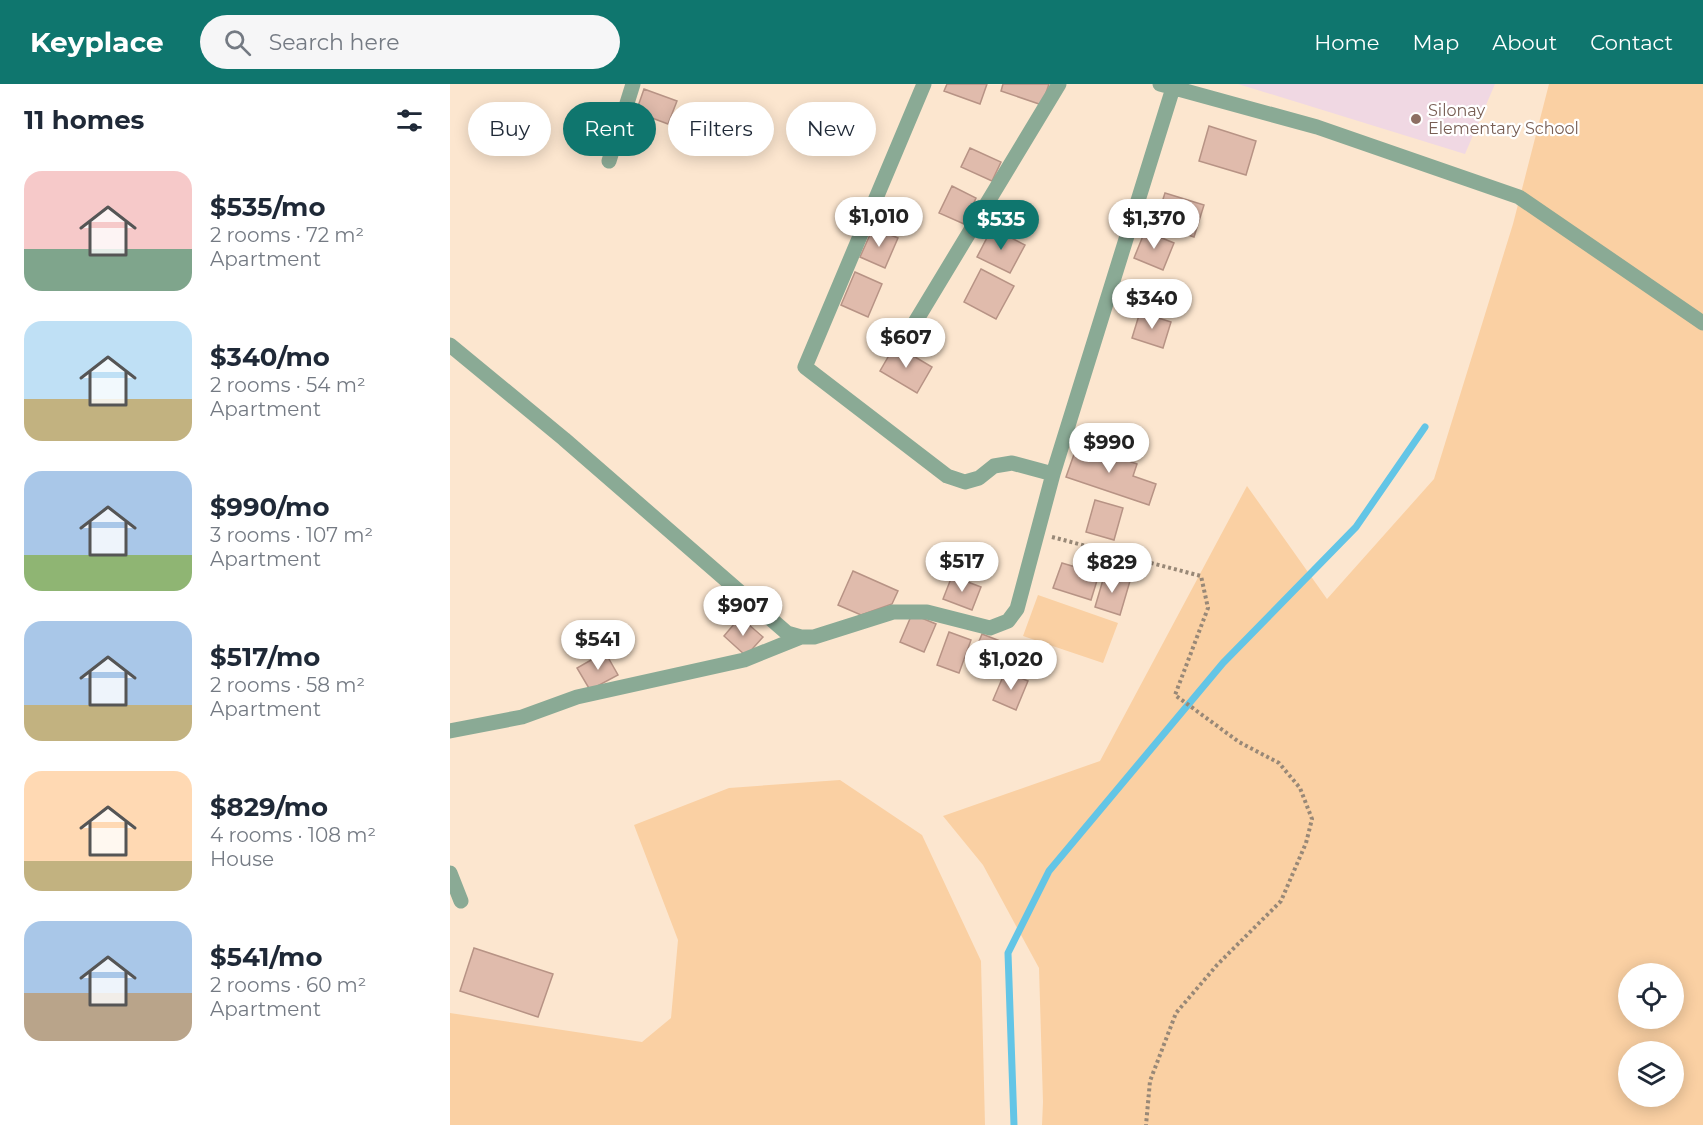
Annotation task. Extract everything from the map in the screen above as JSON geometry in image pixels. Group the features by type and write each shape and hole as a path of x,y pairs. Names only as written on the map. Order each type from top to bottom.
{"street":[{"path":"609,161 633,84"},
{"path":"924,84 805,367 947,476 964,482 978,478 994,466 1012,463 1053,474"},
{"path":"904,339 1059,84"},
{"path":"450,345 564,439 787,633 801,637 814,637 893,612 927,612 990,628 1008,621 1017,609 1053,474 1167,86 1317,127 1519,197 1703,323"},
{"path":"450,731 522,717 577,697 744,660 801,637"},
{"path":"450,873 461,901"}],"path":[{"path":"1037,533 1201,576 1208,608 1175,695 1239,742 1279,763 1300,788 1312,819 1306,843 1281,901 1217,965 1176,1013 1150,1081 1146,1125"}],"shaded area":[{"name":"Silonay Elementary School","path":"1238,84 1495,84 1465,154"},
{"path":"1549,84 1703,84 1703,1125 1042,1125 1039,968 983,865 943,816 1100,761 1247,486 1327,599 1434,479 1513,224"},
{"path":"1038,595 1118,623 1103,663 1023,636"},
{"path":"840,780 922,835 981,961 985,1125 450,1125 450,1013 642,1042 671,1018 678,940 634,825 729,788"}],"building":[{"path":"947,84 987,84 980,104 944,91"},
{"path":"1003,84 1049,84 1042,105 1001,91"},
{"path":"644,89 677,101 668,102 668,124 656,120 656,102 639,102"},
{"path":"1209,126 1256,141 1246,175 1199,161"},
{"path":"970,148 1001,162 992,181 961,167"},
{"path":"952,186 976,198 964,224 939,213"},
{"path":"1165,193 1204,205 1194,237 1155,224"},
{"path":"873,228 898,238 885,268 860,257"},
{"path":"992,228 1025,245 1010,273 977,257"},
{"path":"1145,231 1174,243 1163,270 1134,258"},
{"path":"981,269 1014,286 996,319 964,302"},
{"path":"855,272 882,284 868,317 841,305"},
{"path":"1140,312 1171,322 1163,348 1132,338"},
{"path":"895,345 932,367 917,393 880,371"},
{"path":"1078,443 1137,464 1133,476 1156,484 1149,505 1066,477"},
{"path":"1095,500 1123,508 1114,540 1086,532"},
{"path":"1062,563 1099,574 1091,600 1053,588"},
{"path":"853,571 898,591 892,604 861,615 838,605"},
{"path":"1105,573 1130,581 1120,615 1095,607"},
{"path":"952,576 981,587 972,610 943,599"},
{"path":"912,614 936,624 924,652 900,642"},
{"path":"740,617 763,637 746,656 724,636"},
{"path":"949,632 971,640 959,673 937,665"},
{"path":"982,634 1000,641 987,673 969,666"},
{"path":"605,652 618,675 590,690 577,668"},
{"path":"1005,672 1028,681 1016,710 993,700"},
{"path":"474,948 553,974 538,1017 460,991"}],"waterway":[{"path":"1014,1125 1008,953 1049,871 1223,663 1356,527 1425,427"}],"place":[{"name":"Silonay Elementary School","path":"1416,119"}]}
